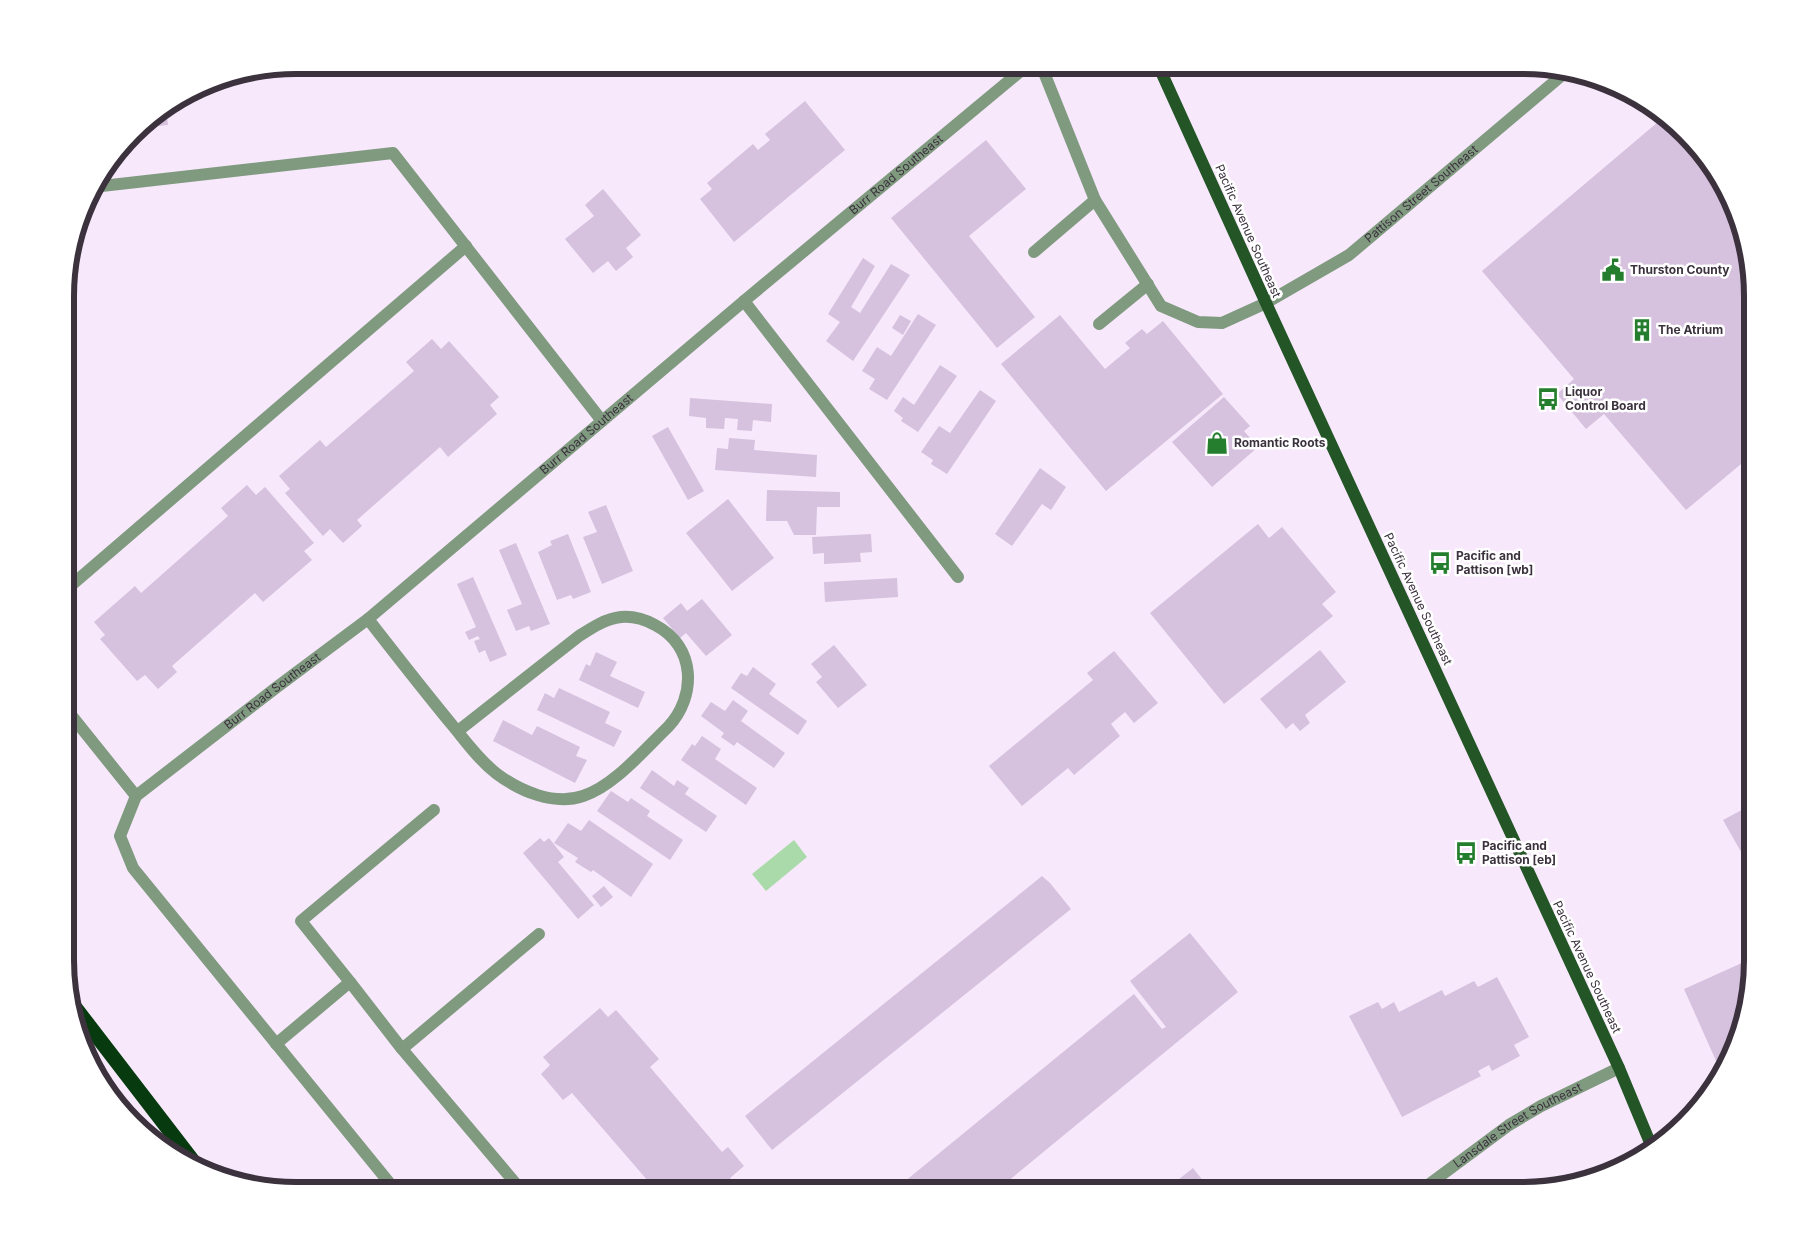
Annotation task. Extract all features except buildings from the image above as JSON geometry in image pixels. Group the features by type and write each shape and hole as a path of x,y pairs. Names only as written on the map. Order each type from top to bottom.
{"highway":[{"path":"80,1014 191,1156"}],"main road":[{"name":"Pacific Avenue Southeast","path":"1162,74 1619,1068 1650,1142"}],"street":[{"name":"Burr Road Southeast","path":"136,796 368,619 744,301 1017,74"},
{"name":"Pattison Street Southeast","path":"1046,74 1095,200 1161,306 1198,322 1222,323 1266,303 1349,254 1560,77"},
{"path":"103,186 393,153 602,421"},
{"path":"1034,252 1095,200"},
{"path":"74,583 466,246"},
{"path":"1099,324 1148,284"},
{"path":"744,301 958,577"},
{"path":"368,619 477,756 522,789 553,799 582,796 599,788 614,778 676,718 682,707 688,686 686,662 680,648 671,636 645,620 633,617 620,617 600,622 579,636 458,731"},
{"path":"74,719 136,796 120,836 133,868 389,1182"},
{"path":"434,810 302,921 402,1049 514,1182"},
{"path":"402,1049 539,934"},
{"path":"276,1044 350,982"},
{"name":"Lansdale Street Southeast","path":"1432,1182 1509,1125 1542,1106 1619,1068"}],"green space":[{"path":"794,840 807,857 766,891 752,874"}],"place":[{"name":"Thurston County","path":"1613,270"},
{"name":"The Atrium","path":"1642,330"},
{"name":"Liquor Control Board","path":"1548,399"},
{"name":"Romantic Roots","path":"1217,443"},
{"name":"Pacific and Pattison [wb]","path":"1440,563"},
{"name":"Pacific and Pattison [eb]","path":"1466,853"}]}
